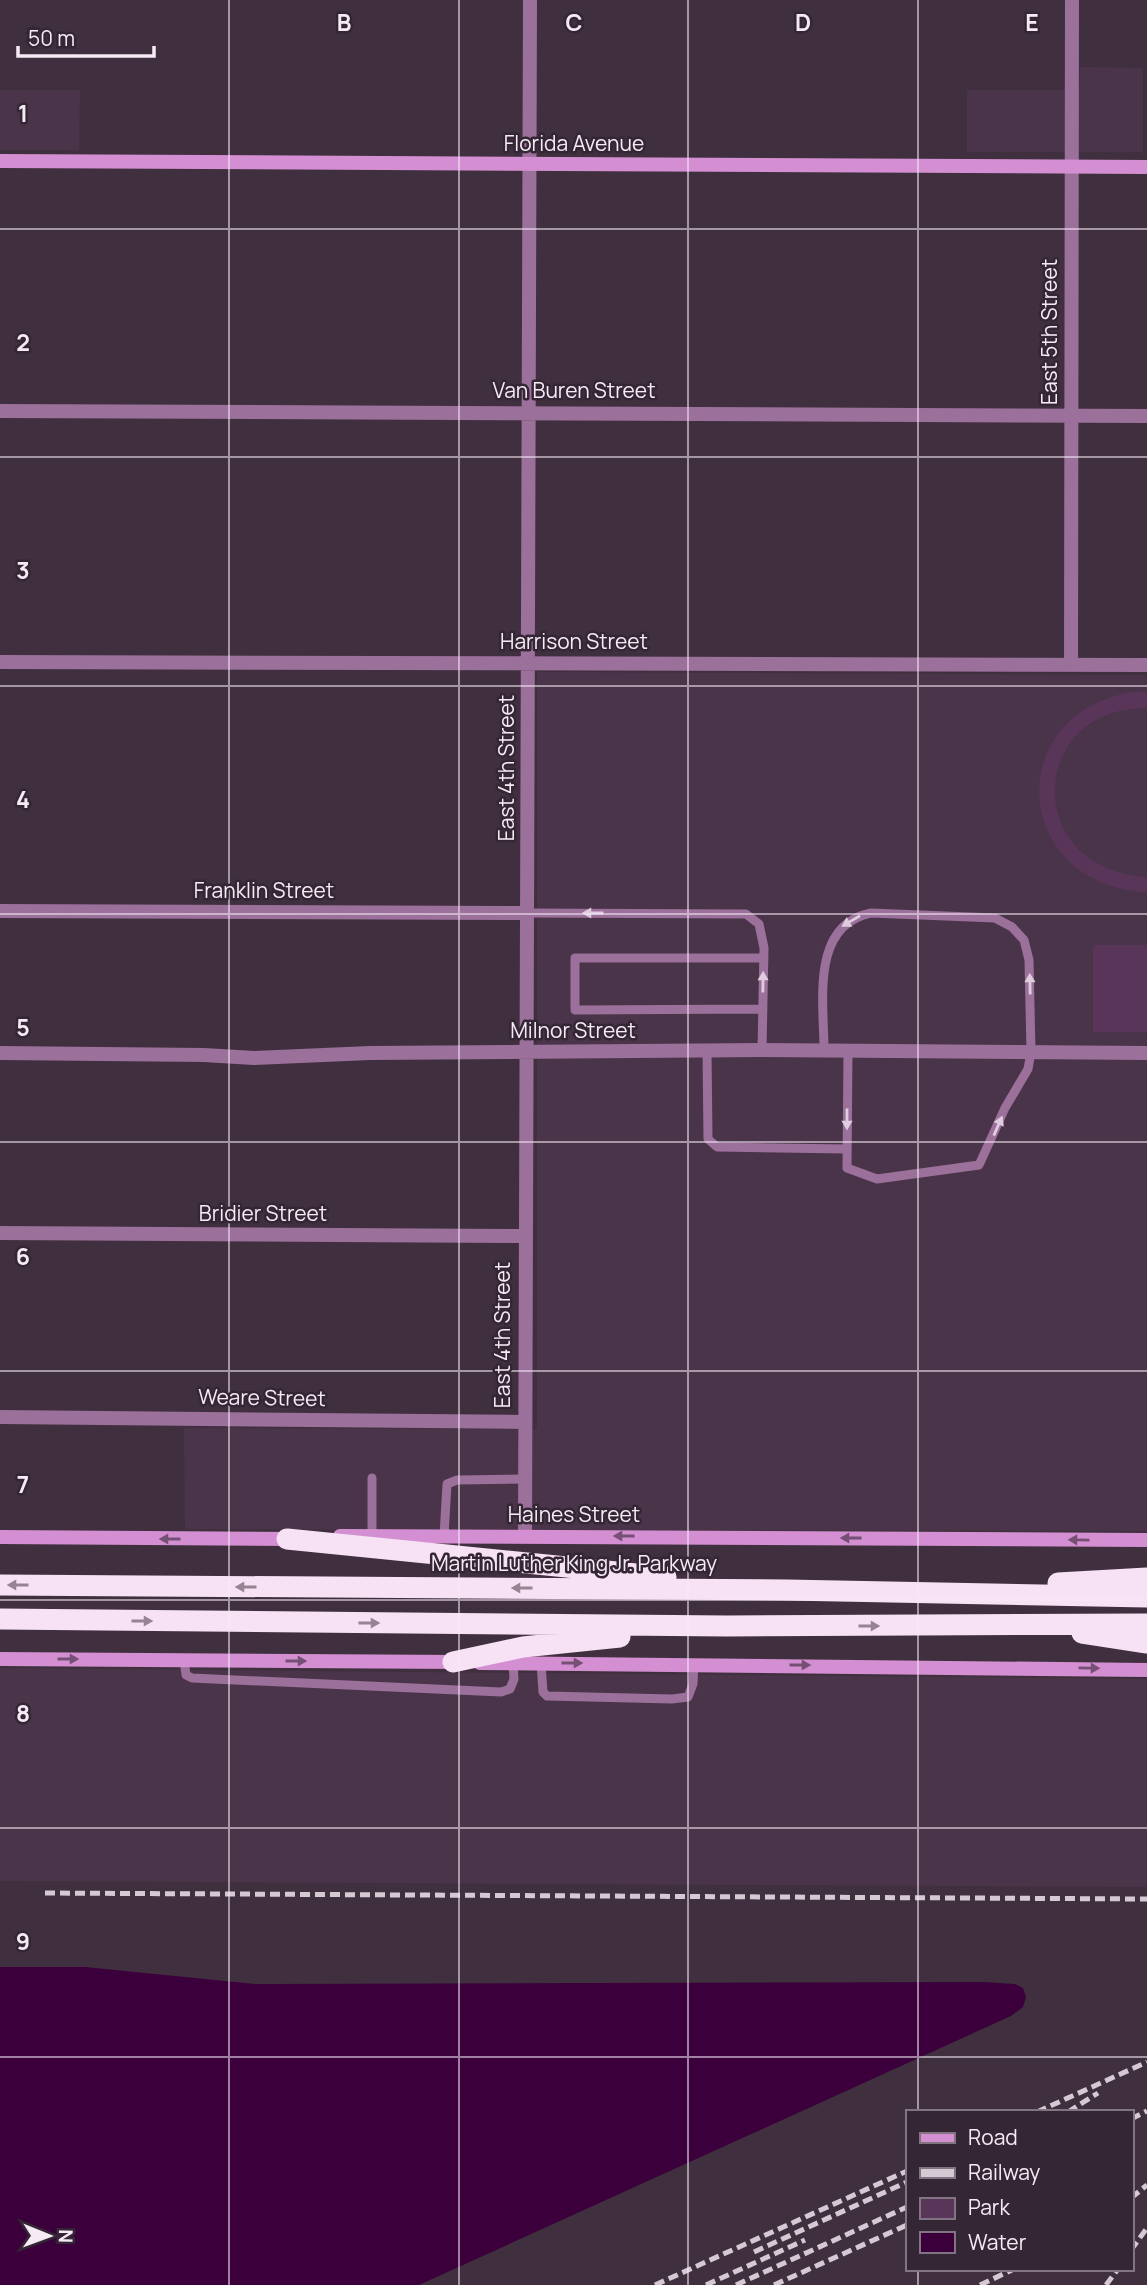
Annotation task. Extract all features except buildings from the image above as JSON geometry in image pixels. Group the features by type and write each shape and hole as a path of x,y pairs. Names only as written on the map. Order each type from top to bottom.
{"highway":[{"path":"287,1539 787,1590"},
{"path":"883,1592 1147,1578"},
{"name":"Martin Luther King Jr. Parkway","path":"0,1585 787,1590 1147,1597"},
{"path":"0,1619 727,1626 1147,1624"},
{"path":"1046,1625 1147,1643"},
{"path":"453,1662 523,1647 727,1626"}],"street":[{"name":"East 4th Street","path":"525,1535 530,0"},
{"name":"East 5th Street","path":"1071,665 1072,0"},
{"name":"Florida Avenue","path":"0,162 1147,167"},
{"name":"Van Buren Street","path":"0,411 1147,416"},
{"name":"Harrison Street","path":"0,662 1147,665"},
{"name":"Franklin Street","path":"0,911 527,913"},
{"name":"Milnor Street","path":"0,1053 254,1058 370,1053 527,1052 1147,1053"},
{"name":"Bridier Street","path":"0,1233 525,1237"},
{"name":"Weare Street","path":"0,1417 524,1422"},
{"name":"Haines Street","path":"0,1537 287,1539 525,1535 1147,1540"},
{"path":"0,1659 1147,1670"}],"lane":[{"path":"527,913 746,914 759,924 764,958 762,1051"},
{"path":"824,1051 825,960 841,926 856,916 871,913 995,918 1012,927 1024,940 1029,960 1031,1052 1028,1069 1005,1108 979,1165 877,1179 847,1167 848,1051"},
{"path":"763,1009 575,1010 575,958 764,958"},
{"path":"707,1051 708,1139 717,1147 847,1149"},
{"path":"372,1478 372,1536"},
{"path":"444,1536 447,1484 457,1480 524,1479"},
{"path":"184,1660 186,1675 192,1678 500,1692 510,1689 514,1679 513,1663"},
{"path":"541,1663 543,1692 547,1696 672,1699 688,1697 693,1684 694,1664"}],"shaded area":[{"path":"1080,67 1143,68 1143,152 967,152 967,90 1079,90"},
{"path":"0,90 80,90 79,150 0,150"},
{"path":"537,672 1147,675 1147,1531 185,1529 184,1428 537,1429"},
{"path":"0,1668 1147,1679 1147,1887 0,1881"}],"green space":[{"path":"1133,692 1147,692 1147,708 1108,715 1079,733 1061,759 1055,789 1060,820 1077,847 1106,867 1147,877 1147,892 1102,882 1069,861 1048,831 1040,797 1044,762 1061,731 1090,706"},
{"path":"1093,945 1147,945 1147,1032 1093,1032"}],"water":[{"path":"0,1967 85,1967 255,1984 984,1982 1015,1984 1023,1988 1026,1997 1023,2007 1011,2016 419,2285 0,2285"}],"railway":[{"path":"45,1893 1147,1899"},
{"path":"1041,2110 1147,2062"},
{"path":"1071,2110 1098,2093"},
{"path":"1133,2118 1147,2111"},
{"path":"655,2285 906,2171"},
{"path":"754,2252 906,2182"},
{"path":"1133,2196 1147,2185"},
{"path":"736,2285 906,2207"},
{"path":"774,2285 906,2225"},
{"path":"1133,2247 1147,2228"},
{"path":"706,2285 805,2240"},
{"path":"980,2285 1010,2271"},
{"path":"1106,2285 1116,2271"}]}
